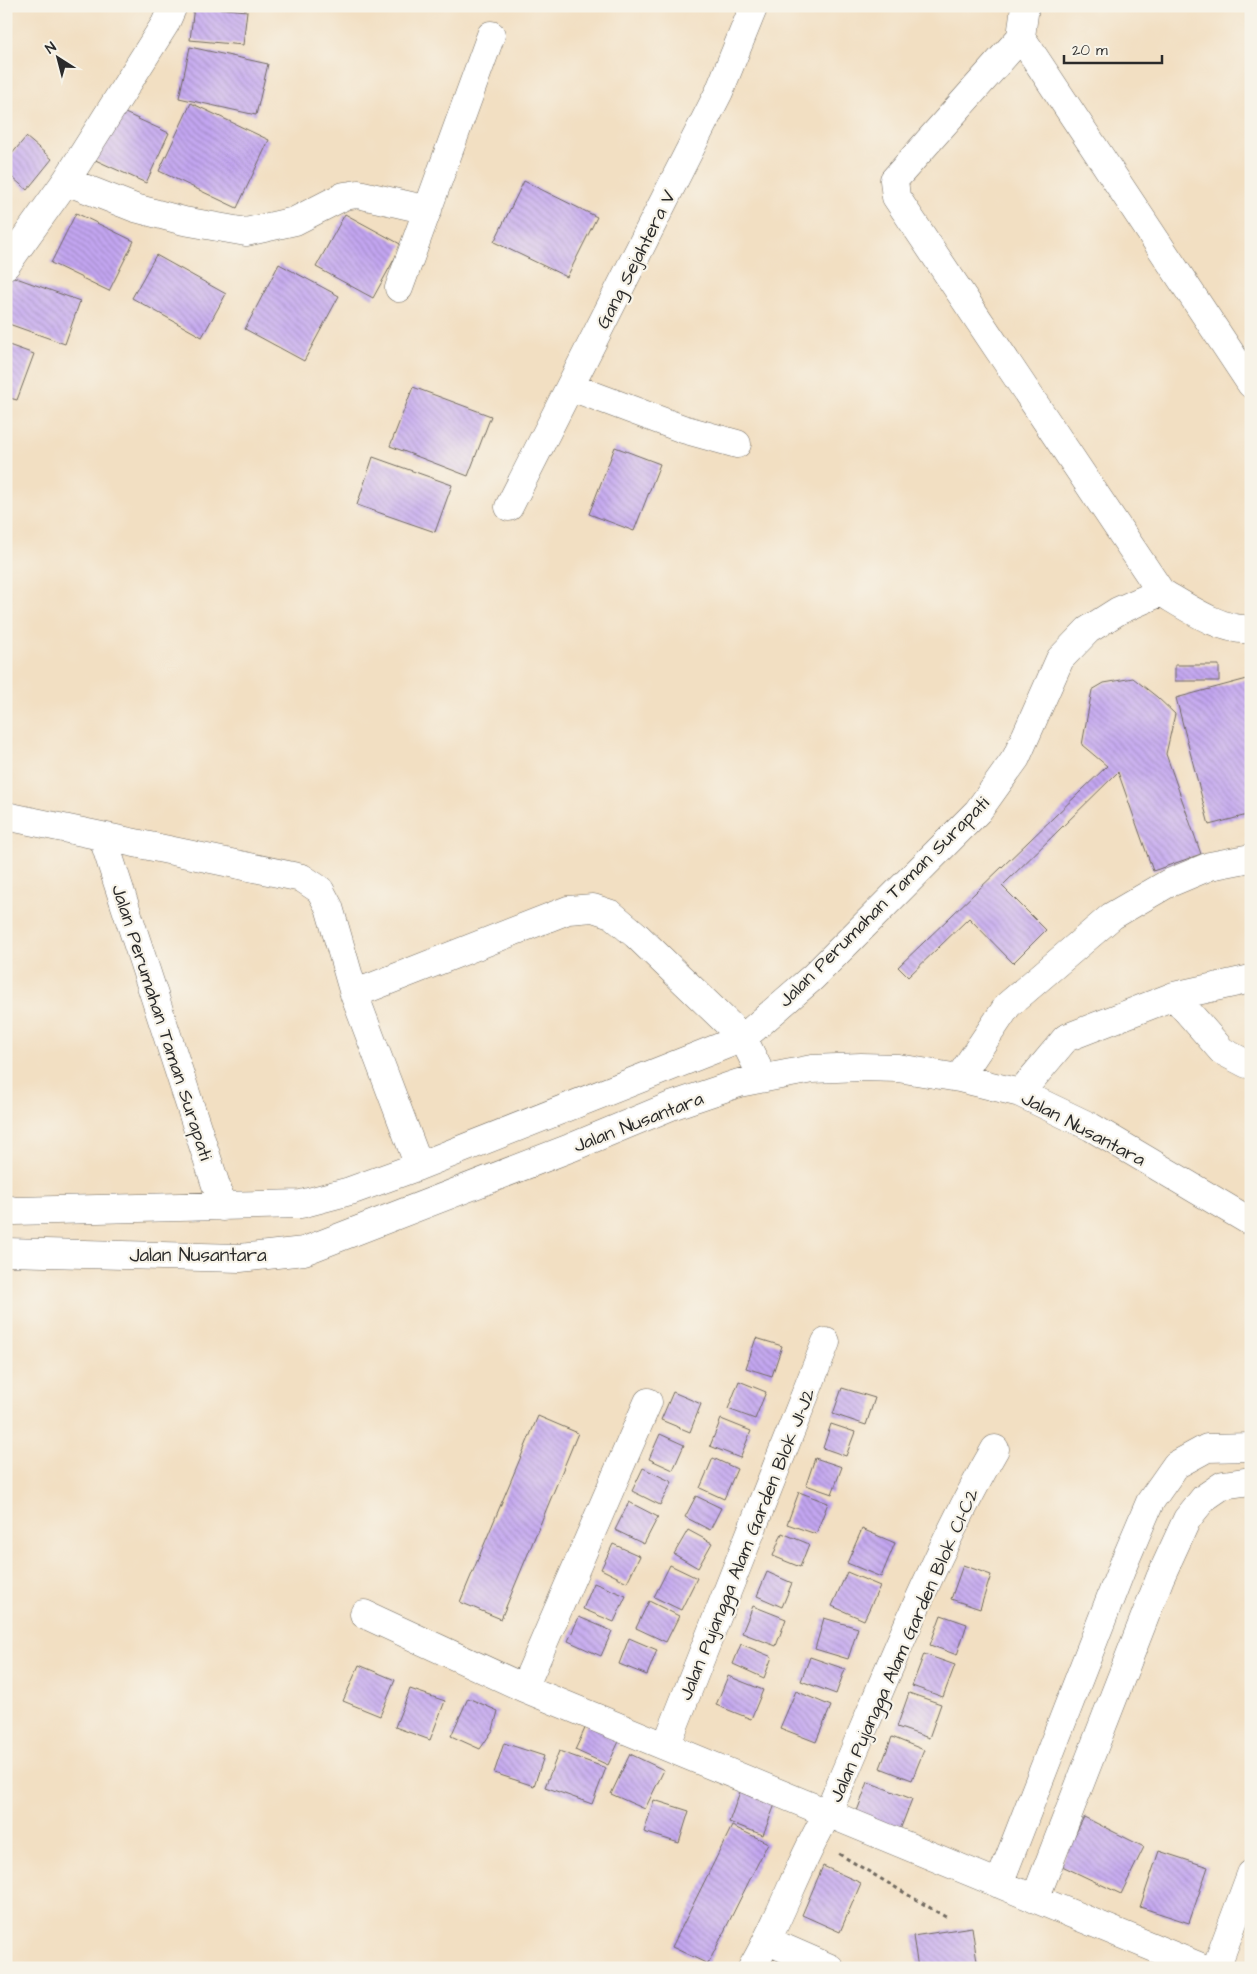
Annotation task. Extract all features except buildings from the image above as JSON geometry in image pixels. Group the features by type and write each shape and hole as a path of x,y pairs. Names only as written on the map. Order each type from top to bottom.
{"street":[{"path":"6,265 66,181 165,24 174,6"},
{"name":"Gang Sejahtera V","path":"509,508 719,92 754,6"},
{"path":"1025,6 1021,37 894,180 896,197 1161,592 1215,622 1251,629"},
{"path":"399,288 491,35"},
{"path":"1021,37 1251,384"},
{"path":"66,181 136,208 184,221 246,232 295,222 344,196 358,194 428,210"},
{"path":"571,387 683,429 737,444"},
{"name":"Jalan Perumahan Taman Surapati","path":"6,1209 15,1211 301,1204 350,1191 419,1166 743,1038 813,977 978,812 1016,758 1060,659 1088,630 1118,611 1161,592"},
{"path":"6,816 103,838 302,878 320,890 329,907 354,994 419,1166"},
{"name":"Jalan Perumahan Taman Surapati","path":"103,838 223,1207"},
{"path":"959,1078 1008,1005 1112,916 1167,884 1210,866 1251,858"},
{"path":"354,994 568,910 593,908 611,914 636,935 743,1038 763,1078"},
{"path":"1020,1093 1066,1038 1174,996 1251,979"},
{"path":"1174,996 1222,1051 1247,1064 1251,1062"},
{"name":"Jalan Nusantara","path":"6,1252 240,1258 304,1251 515,1170 671,1106 739,1083 812,1069 898,1068 959,1078 1020,1093 1091,1128 1251,1222"},
{"name":"Jalan Pujangga Alam Garden Blok J1-J2","path":"666,1746 826,1342"},
{"path":"524,1688 648,1402"},
{"path":"999,1884 1120,1573 1150,1502 1176,1465 1207,1448 1251,1446"},
{"name":"Jalan Pujangga Alam Garden Blok C1-C2","path":"752,1968 768,1941 812,1839 826,1815 927,1582 995,1449"},
{"path":"1034,1899 1160,1578 1187,1519 1204,1498 1223,1485 1251,1481"},
{"path":"364,1614 524,1688 666,1746 826,1815 1203,1968"},
{"path":"1216,1968 1251,1874"},
{"path":"768,1941 830,1968"}],"path":[{"path":"812,1839 950,1919"}]}
